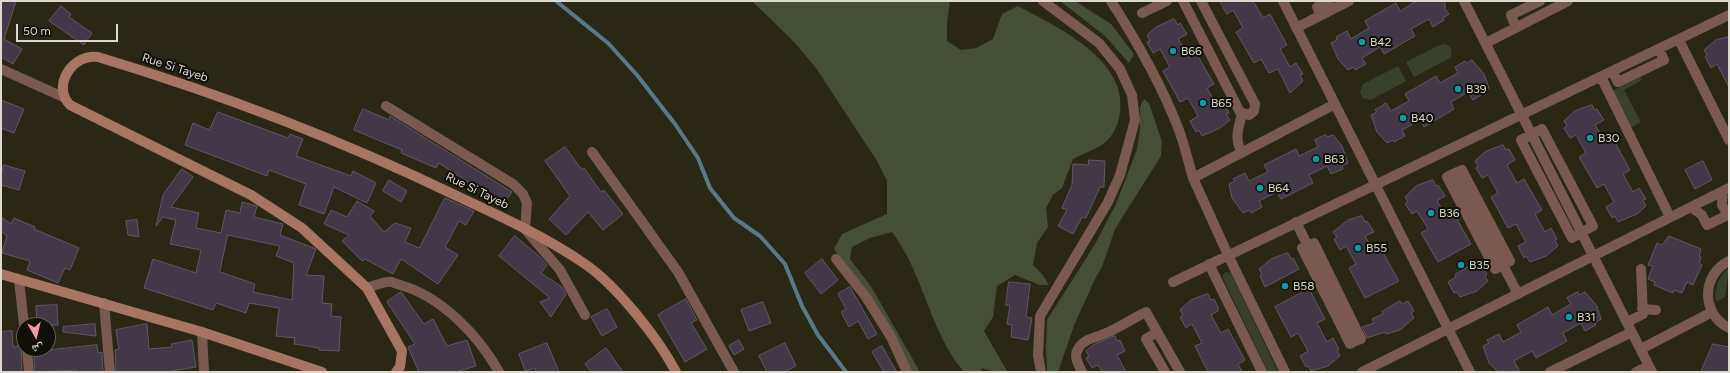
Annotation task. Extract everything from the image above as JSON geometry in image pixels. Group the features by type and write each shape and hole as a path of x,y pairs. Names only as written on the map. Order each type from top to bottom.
{"main road":[{"name":"Rue Si Tayeb","path":"63,97 63,86 72,66 83,58 90,56 98,57 238,103 412,174 525,229 586,264 647,328 666,354 676,372"},
{"path":"63,97 70,105 251,195 302,228 368,288 402,351 400,367 396,372"},
{"path":"1,274 202,332 322,372"}],"street":[{"path":"1041,372 1038,355 1040,316 1108,202 1120,175 1135,120 1132,95 1120,69 1099,44 1043,1"},
{"path":"1111,1 1126,25 1167,103 1177,126 1193,178 1228,255 1285,372"},
{"path":"1142,13 1167,1"},
{"path":"1183,1 1242,114 1236,136 1242,153"},
{"path":"1201,1 1255,104 1252,113 1242,114"},
{"path":"1282,1 1470,372"},
{"path":"1321,15 1317,7 1329,1"},
{"path":"1296,28 1349,1"},
{"path":"1464,1 1532,134"},
{"path":"1516,28 1510,15 1540,1"},
{"path":"1486,43 1568,1"},
{"path":"1173,282 1729,15"},
{"path":"1679,40 1729,140"},
{"path":"1,69 63,97"},
{"path":"1601,77 1670,217"},
{"path":"1193,178 1335,104"},
{"path":"386,106 513,184 523,194 527,204 525,229 560,270 585,315"},
{"path":"1542,129 1593,226 1582,232 1572,238 1521,140 1542,129"},
{"path":"592,152 678,272 734,372"},
{"path":"1462,170 1510,261 1503,265 1495,269 1447,177 1462,170"},
{"path":"1691,207 1702,215 1707,225 1721,219 1728,215 1722,205 1726,189"},
{"path":"1362,372 1726,189"},
{"path":"1296,222 1308,246 1314,243 1361,339 1355,341"},
{"path":"1582,232 1650,369 1636,372"},
{"path":"836,259 866,297 891,337 907,372"},
{"path":"1729,261 1719,268 1710,281 1707,296 1712,312 1718,320 1729,328"},
{"path":"1209,264 1262,372"},
{"path":"1503,265 1518,294"},
{"path":"1627,322 1643,314 1641,270"},
{"path":"20,280 23,317"},
{"path":"368,288 388,282 411,288 439,304 459,321 492,360 499,372"},
{"path":"104,304 110,372"},
{"path":"1642,309 1656,310"},
{"path":"1082,372 1077,362 1076,353 1081,345 1093,337 1102,335 1146,312 1180,372"},
{"path":"1641,349 1712,312"},
{"path":"202,332 204,372"},
{"path":"1157,332 1146,339 1165,372"},
{"path":"1550,372 1632,332"},
{"path":"28,357 29,372"}],"green space":[{"path":"752,1 950,1 947,22 947,41 961,50 976,48 993,39 1002,14 1018,6 1052,24 1087,47 1102,61 1113,76 1120,94 1120,113 1118,122 1110,138 1096,148 1073,159 1062,188 1053,195 1046,208 1048,227 1037,243 1033,265 1042,274 1049,285 1040,285 1015,275 997,286 993,317 984,331 1007,371 996,372 981,368 982,372 964,372 942,339 912,266 903,248 892,232 870,238 852,247 850,259 872,288 920,372 911,372 867,294 834,249 842,234 887,214 887,181 877,161 816,68 794,42"},
{"path":"1060,1 1075,1 1111,24 1134,54 1129,63 1105,36"},
{"path":"1442,44 1449,46 1452,52 1450,58 1414,77 1406,62"},
{"path":"1398,66 1406,81 1371,100 1363,98 1360,92 1363,84"},
{"path":"1640,76 1642,80 1624,90 1641,122 1630,128 1611,92"},
{"path":"1144,99 1149,103 1162,142 1161,156 1115,229 1102,267 1075,323 1058,372 1047,372 1047,320 1095,244 1116,204 1137,149 1140,129 1140,107"},
{"path":"1729,268 1725,297 1716,302 1716,288 1722,275"},
{"path":"1226,272 1231,273 1278,372 1268,372 1223,278 1223,274"}],"building":[{"path":"1,1 16,1 4,39 22,49 13,64 1,57"},
{"path":"1220,1 1253,1 1263,18 1270,14 1287,45 1280,49 1290,67 1296,63 1303,74 1300,75 1303,81 1290,93 1278,69 1269,73 1261,59 1254,63 1236,32 1243,28 1233,10 1227,14"},
{"path":"1416,1 1445,1 1445,9 1449,14 1443,18 1444,20 1433,27 1429,19 1411,29 1415,36 1384,54 1380,47 1362,58 1366,64 1355,70 1353,67 1348,70 1338,59 1331,43 1337,40 1336,37 1347,31 1351,39 1369,28 1365,21 1375,15 1396,3 1400,11"},
{"path":"61,6 71,14 69,17 92,33 84,45 49,21"},
{"path":"1174,19 1178,25 1180,23 1187,34 1178,39 1189,57 1196,53 1214,84 1207,88 1217,106 1223,102 1229,113 1226,114 1230,120 1220,128 1202,136 1199,130 1196,132 1190,121 1198,116 1188,98 1180,102 1163,71 1170,67 1160,49 1153,53 1147,42 1150,41 1147,35 1156,27"},
{"path":"1729,37 1729,87 1717,64 1711,68 1705,57 1707,55 1704,50 1716,40"},
{"path":"1472,60 1484,74 1489,88 1483,91 1484,93 1473,100 1468,92 1451,102 1454,109 1424,127 1420,120 1402,130 1405,136 1394,142 1393,140 1387,143 1377,132 1371,115 1377,112 1375,110 1386,103 1391,111 1409,101 1405,94 1436,76 1440,83 1458,73 1455,67 1465,61 1467,63"},
{"path":"1,100 24,109 14,133 1,128"},
{"path":"1592,105 1595,110 1597,109 1604,120 1595,125 1606,143 1613,139 1630,170 1623,174 1633,192 1639,188 1646,199 1643,200 1646,206 1637,214 1618,222 1615,216 1612,218 1606,207 1614,202 1604,184 1597,188 1579,157 1586,153 1576,135 1570,138 1564,128 1567,126 1564,121 1575,111"},
{"path":"363,109 389,120 390,116 512,192 503,205 439,163 436,168 401,153 402,150 354,130"},
{"path":"218,112 288,138 290,134 303,139 296,156 351,176 353,171 376,183 367,203 334,187 324,214 299,205 306,184 269,170 267,176 185,145 193,123 209,130"},
{"path":"1326,135 1327,137 1333,135 1342,146 1348,163 1342,166 1343,169 1331,174 1327,166 1309,175 1313,183 1281,199 1277,192 1259,201 1262,207 1251,213 1249,210 1243,213 1232,198 1229,184 1235,181 1233,179 1245,173 1249,181 1268,172 1264,165 1296,149 1299,156 1318,147 1315,140"},
{"path":"1503,145 1506,150 1509,149 1515,160 1507,165 1517,183 1524,179 1542,210 1535,214 1545,232 1551,228 1557,239 1555,240 1558,246 1546,256 1530,262 1526,256 1524,258 1518,246 1526,242 1516,224 1508,228 1491,197 1498,193 1488,175 1482,178 1476,168 1478,166 1475,161 1485,152"},
{"path":"565,147 582,170 584,168 601,192 604,190 623,214 603,230 588,212 566,235 549,219 570,196 545,161"},
{"path":"1089,160 1105,161 1104,187 1100,187 1086,218 1082,217 1073,234 1058,226 1067,210 1062,208 1072,185 1073,164 1088,165"},
{"path":"1703,161 1712,180 1695,189 1685,170"},
{"path":"4,165 25,171 19,190 1,185 1,174"},
{"path":"182,169 193,177 171,207 199,213 196,228 221,233 226,210 240,213 242,202 257,206 254,217 283,224 280,235 316,249 306,275 324,276 322,303 332,304 331,316 341,317 339,351 319,350 319,348 294,344 295,338 276,336 279,308 249,303 246,313 216,303 213,310 144,288 153,259 196,273 201,250 170,244 176,220 163,217 156,226 163,195","holes":["228,235 280,246 276,256 294,263 292,300 253,292 255,284 220,272"]},
{"path":"389,180 407,191 401,202 383,191"},
{"name":"B36","path":"1433,180 1445,196 1437,201 1447,218 1454,214 1471,244 1438,262 1421,233 1428,229 1417,211 1412,214 1405,204 1408,202 1405,197 1416,186"},
{"path":"445,198 474,211 466,225 459,221 445,247 458,255 438,284 401,259 393,274 365,259 362,261 342,241 349,235 324,224 331,210 347,217 357,201 374,211 370,216 384,232 395,223 411,228 405,242 419,248"},
{"name":"B55","path":"1362,216 1374,232 1365,236 1375,254 1382,251 1399,281 1365,298 1349,268 1356,264 1346,246 1340,250 1334,239 1337,237 1333,232 1348,220"},
{"path":"1,217 11,224 14,218 35,227 34,229 79,248 70,270 65,268 58,283 27,270 30,261 2,253 7,236 1,231"},
{"path":"137,220 139,237 128,235 126,221"},
{"path":"515,236 540,257 547,265 541,273 562,287 566,294 551,317 540,302 550,298 499,256"},
{"path":"1669,236 1701,249 1699,263 1702,265 1693,285 1687,282 1682,293 1674,290 1673,293 1654,285 1655,282 1648,279 1653,266 1648,265 1657,243 1662,245"},
{"path":"1288,253 1291,259 1293,258 1299,269 1265,287 1260,276 1262,274 1259,269 1271,259"},
{"path":"822,259 838,280 821,294 805,273"},
{"path":"1473,264 1475,267 1481,264 1487,274 1485,276 1488,281 1477,291 1460,297 1457,292 1454,293 1448,282 1456,277 1455,275"},
{"path":"1009,282 1030,284 1026,317 1032,318 1028,340 1011,337 1012,325 1007,324 1010,306 1006,305"},
{"path":"850,287 877,334 868,339 858,321 849,327 841,312 846,309 838,294"},
{"path":"1309,289 1325,319 1317,323 1327,342 1333,338 1339,349 1337,350 1340,356 1328,366 1311,371 1308,366 1306,367 1300,356 1308,351 1298,333 1291,337 1275,307"},
{"path":"401,292 424,324 433,319 447,346 467,340 476,366 456,372 419,372 408,347 415,344 387,302"},
{"path":"1578,292 1579,295 1585,292 1597,306 1601,319 1595,323 1596,325 1585,331 1581,323 1563,333 1567,341 1536,358 1532,351 1514,361 1520,372 1498,372 1489,363 1483,346 1489,343 1487,340 1499,334 1503,342 1521,332 1517,325 1548,307 1552,315 1571,304 1567,298"},
{"path":"1208,294 1211,300 1214,299 1218,307 1218,311 1211,315 1221,333 1228,329 1245,360 1238,364 1242,372 1208,372 1195,346 1202,343 1192,324 1186,328 1180,317 1183,315 1180,310 1191,300"},
{"path":"686,299 697,320 691,323 707,349 685,362 658,315"},
{"path":"1400,301 1402,304 1408,301 1414,311 1411,313 1414,318 1400,330 1386,334 1385,332 1367,338 1362,327 1374,323 1372,319 1383,314 1382,312"},
{"path":"763,302 771,323 749,331 741,310"},
{"path":"57,305 58,325 56,325 56,317 37,317 36,306"},
{"path":"607,309 617,327 602,336 591,317"},
{"path":"95,324 96,336 63,332 63,327"},
{"path":"147,324 149,349 172,347 171,344 192,340 196,367 166,372 116,372 115,350 119,349 116,330"},
{"path":"12,331 13,347 16,347 16,357 21,357 22,372 1,372 1,332"},
{"path":"1115,336 1117,341 1120,340 1125,351 1117,355 1126,372 1102,372 1098,365 1092,368 1086,358 1089,356 1086,351 1093,345"},
{"path":"739,340 744,349 734,355 729,346"},
{"path":"547,343 559,372 536,372 535,368 525,371 519,354"},
{"path":"785,343 796,366 784,372 767,372 759,356"},
{"path":"1713,344 1729,347 1729,372 1701,372"},
{"path":"97,345 98,353 102,352 103,372 77,372 77,370 35,372 34,357 56,357 56,350"},
{"path":"882,346 897,372 884,372 872,352"},
{"path":"606,348 623,372 591,372 585,364"}],"waterway":[{"path":"556,1 608,43 637,75 675,124 698,158 710,188 734,218 760,236 785,264 802,306 818,335 846,372"}],"place":[{"name":"B42","path":"1362,42"},
{"name":"B66","path":"1173,51"},
{"name":"B39","path":"1458,89"},
{"name":"B65","path":"1203,103"},
{"name":"B40","path":"1403,118"},
{"name":"B30","path":"1590,138"},
{"name":"B63","path":"1316,159"},
{"name":"B64","path":"1260,188"},
{"name":"B36","path":"1431,213"},
{"name":"B55","path":"1358,248"},
{"name":"B35","path":"1461,265"},
{"name":"B58","path":"1285,286"},
{"name":"B31","path":"1569,317"}]}
